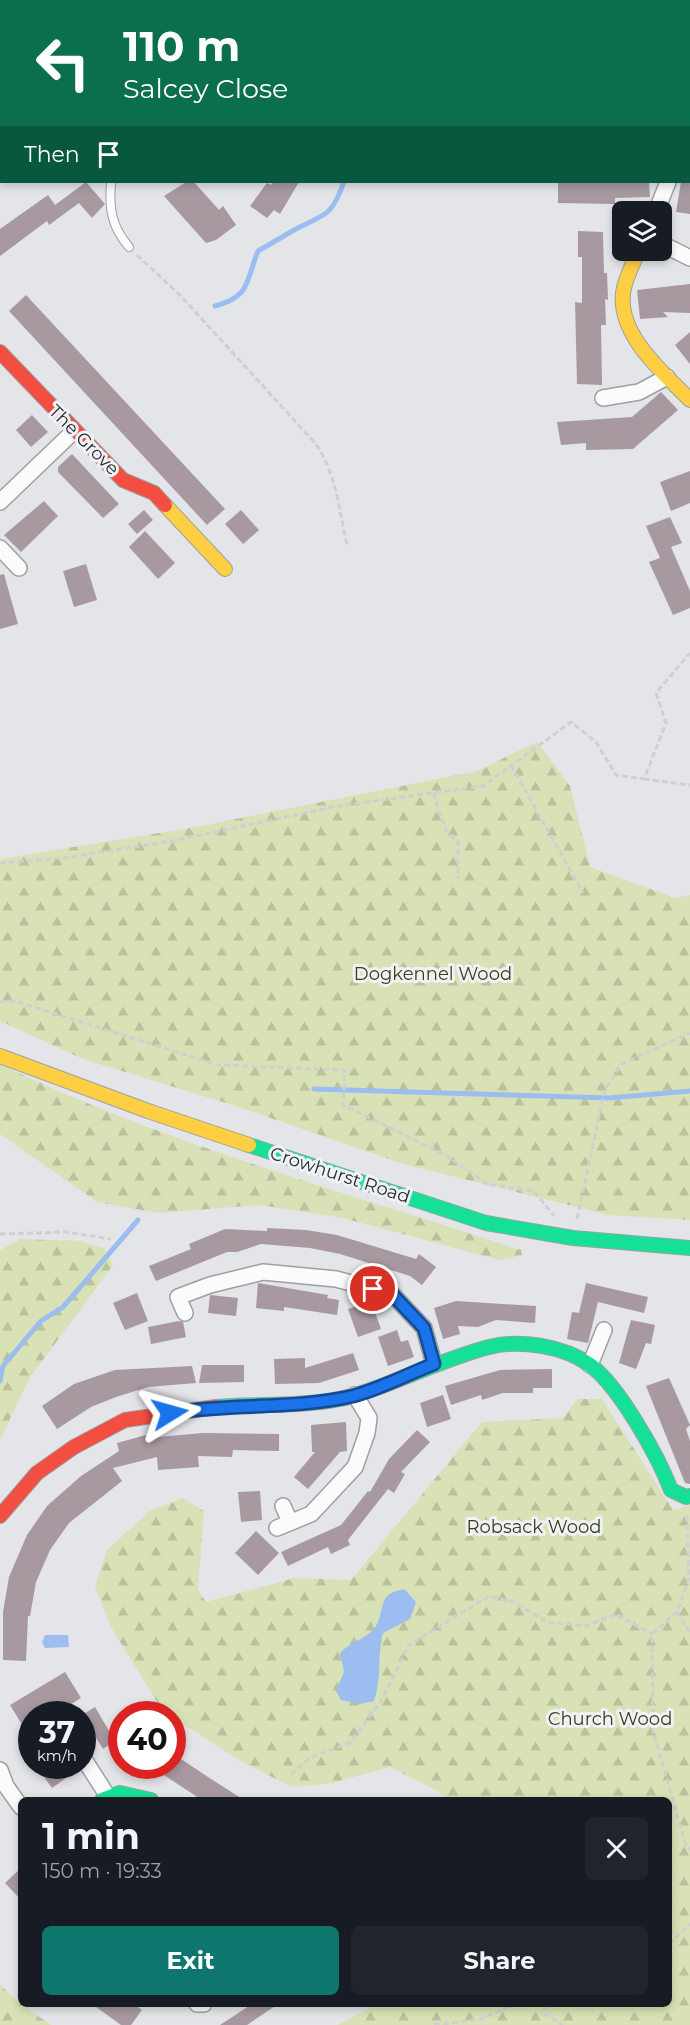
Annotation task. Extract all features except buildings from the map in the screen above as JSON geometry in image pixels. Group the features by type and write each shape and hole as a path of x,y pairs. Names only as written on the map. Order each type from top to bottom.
{"street":[{"path":"660,201 668,183"},
{"path":"672,249 690,258"},
{"path":"634,261 628,273 623,303 634,337 667,377 690,400"},
{"name":"The Grove","path":"0,352 73,432 123,480 154,493 225,569"},
{"path":"603,398 639,392 667,377"},
{"path":"0,502 73,432"},
{"path":"0,548 19,568"},
{"name":"Crowhurst Road","path":"0,1056 148,1111 486,1223 573,1238 690,1248"},
{"path":"185,1313 178,1297 210,1285 262,1272 336,1279 392,1294 424,1328 434,1364"},
{"path":"590,1365 604,1330"},
{"path":"0,1516 37,1473 74,1447 125,1420 192,1409 246,1404 281,1406 355,1395 434,1364 492,1346 547,1345 590,1365 622,1401 661,1463 671,1490 688,1496"},
{"path":"283,1506 284,1525 311,1514 355,1467 367,1433 369,1418 355,1395"},
{"path":"0,1770 6,1786 18,1803"},
{"path":"95,1779 104,1797"},
{"path":"110,1797 128,1793 141,1797"}],"lane":[{"path":"111,183 110,215 116,229 129,247"}],"path":[{"path":"129,247 180,295 315,443 326,458 332,475 347,545"},
{"path":"644,779 666,723 656,693 690,653"},
{"path":"0,863 64,858 172,841 338,806 483,786 571,722 596,742 616,775 690,785"},
{"path":"512,765 583,893"},
{"path":"433,793 446,830 458,842 458,879"},
{"path":"0,1002 15,1001 218,1065 345,1070 343,1105 447,1156 487,1184 534,1191 573,1238"},
{"path":"573,1238 603,1095 622,1064 690,1034"},
{"path":"0,1234 66,1232 111,1239"},
{"path":"672,1797 653,1730 652,1634 677,1612 689,1578 688,1496"},
{"path":"291,1774 311,1757 350,1743 381,1701 409,1645 489,1596 514,1602 547,1622 586,1626 616,1614 652,1634"},
{"path":"677,1612 690,1633"},
{"path":"672,1797 685,1843 690,1850"},
{"path":"672,1941 690,1924"},
{"path":"435,2025 481,2019 508,2007"},
{"path":"546,2007 545,2014 563,2025"}],"green space":[{"name":"Dogkennel Wood","path":"537,742 570,786 590,867 675,898 690,895 690,1220 609,1215 403,1164 242,1108 83,1059 0,1021 0,859 190,828 477,771"},
{"path":"0,1064 118,1116 179,1139 521,1250 522,1255 500,1260 343,1218 260,1205 158,1213 97,1202 0,1134"},
{"path":"20,1239 81,1241 104,1248 113,1265 29,1379 0,1440 0,1250"},
{"name":"Robsack Wood","path":"577,1399 602,1399 673,1510 690,1505 690,2025 338,2025 371,2007 672,2007 672,1797 445,1797 390,1767 332,1783 292,1787 240,1761 186,1726 186,1701 156,1701 111,1627 95,1586 107,1550 150,1511 183,1498 204,1511 198,1590 206,1602 295,1578 351,1580 482,1422 563,1418"},
{"path":"0,1985 18,2001 18,2007 25,2007 51,2025 0,2025"}],"water":[{"path":"404,1589 416,1602 410,1619 383,1633 374,1701 360,1704 341,1700 336,1691 344,1672 340,1653 374,1629 386,1598 395,1591"},
{"path":"45,1635 68,1635 69,1647 45,1648 42,1642"}],"waterway":[{"path":"215,306 235,298 246,286 258,251 327,213 344,183"},
{"path":"314,1089 609,1098 690,1091"},
{"path":"0,1381 3,1366 41,1321 63,1307 138,1220"}],"traffic: fast":[{"path":"249,1145 486,1223 573,1238 690,1248"},
{"path":"216,1407 322,1402 339,1399 489,1347 514,1344 541,1346 579,1358 601,1375 636,1423 657,1459 671,1490 686,1497 690,1496"},
{"path":"110,1797 120,1793 138,1797"}],"traffic: slow":[{"path":"634,261 623,293 623,309 628,324 645,353 690,400"},
{"path":"165,505 225,569"},
{"path":"0,1056 148,1111 249,1145"}],"traffic: jam":[{"path":"0,352 123,480 154,493 165,505"},
{"path":"0,1516 37,1473 74,1447 125,1420 216,1407"}],"route":[{"path":"170,1413 246,1404 281,1406 355,1395 434,1364 424,1328 392,1294 373,1289"}],"park label":[{"name":"Church Wood","path":"610,1719"}]}
